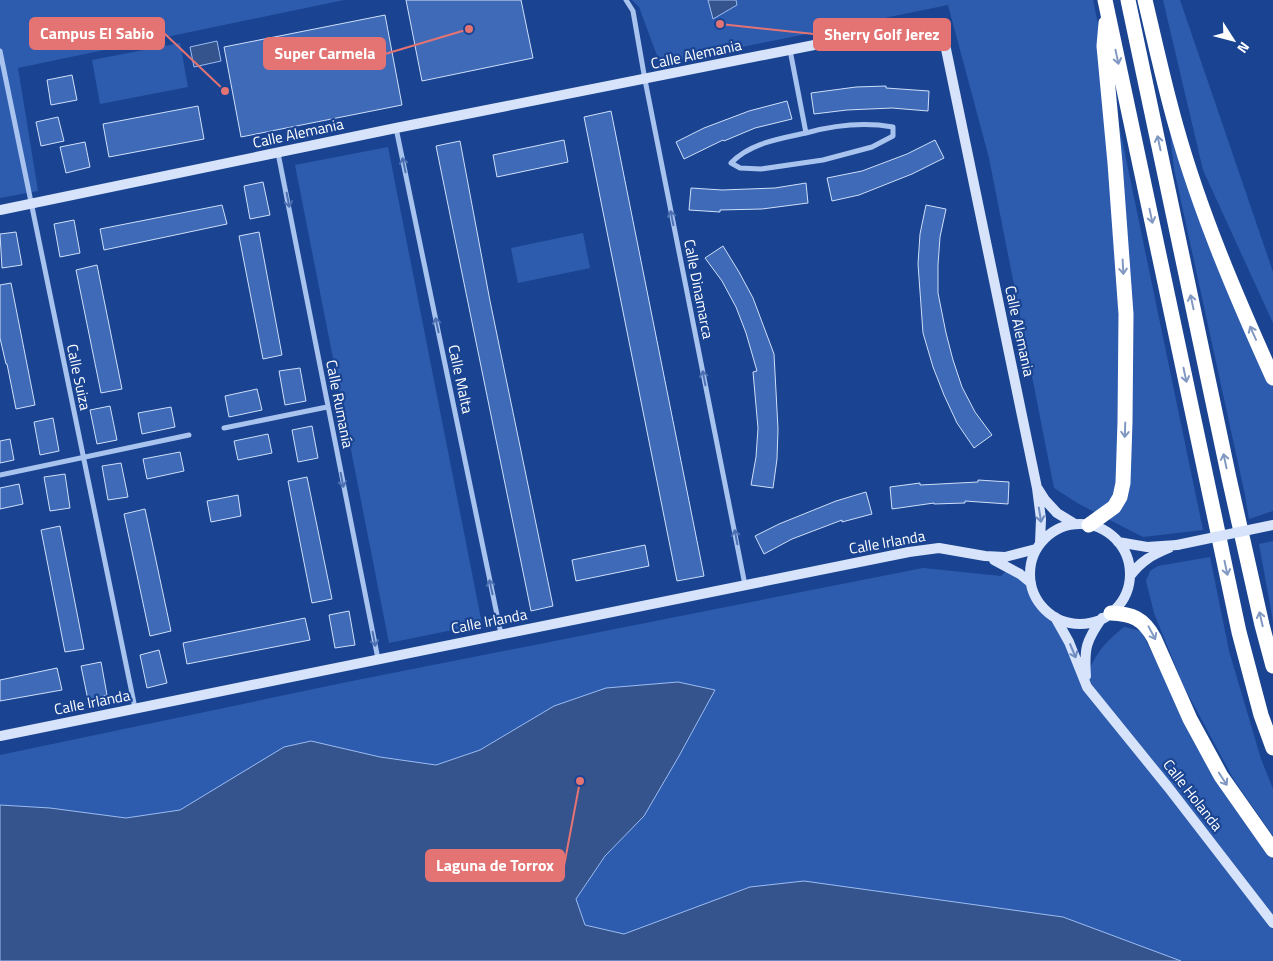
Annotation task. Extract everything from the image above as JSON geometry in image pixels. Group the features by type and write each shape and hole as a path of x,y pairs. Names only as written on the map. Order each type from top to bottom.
{"highway":[{"path":"1128,0 1229,478 1273,666"},
{"path":"1145,0 1176,126 1198,195 1238,301 1273,378"},
{"path":"1082,524 1114,507 1120,497 1123,483 1126,314 1104,46 1106,5"},
{"path":"1106,5 1239,632 1260,714 1273,748"},
{"path":"1106,616 1122,614 1136,618 1147,625 1190,719 1221,776 1273,850"}],"street":[{"name":"Calle Dinamarca","path":"626,0 633,11 745,585"},
{"name":"Calle Alemania","path":"0,210 396,128 915,25 928,26 940,34 946,49 1037,488 1042,518 1038,546"},
{"name":"Calle Suiza","path":"0,50 135,708"},
{"path":"790,50 806,134"},
{"path":"875,124 894,127 893,136 872,147 823,160 761,169 740,168 731,163 741,153 762,144 806,134 830,126 875,124"},
{"name":"Calle Malta","path":"396,128 501,634"},
{"name":"Calle Rumanía","path":"278,152 378,659"},
{"path":"224,428 328,407"},
{"path":"0,475 189,436"},
{"name":"Calle Alemania","path":"1037,488 1057,513 1082,524"},
{"path":"1087,687 1084,652 1087,641 1106,616 1120,602 1127,590 1130,576 1129,564 1125,552 1118,542 1105,531 1082,524 1060,528 1038,546 1030,571 1031,584 1035,595 1042,606 1055,617 1076,623 1090,623 1106,616"},
{"path":"1118,542 1147,547 1177,545 1273,525"},
{"path":"1130,576 1138,564 1150,556 1177,545"},
{"name":"Calle Irlanda","path":"0,736 909,552 939,548 985,556 1005,557 1038,546"},
{"name":"Calle Irlanda","path":"985,556 1003,563 1031,584"},
{"name":"Calle Holanda","path":"1055,617 1069,642 1087,687 1273,923"}],"shaded area":[{"path":"0,0 344,0 18,68 38,191 0,198"},
{"path":"632,0 1093,0 1203,530 1143,537 1079,504 1054,488 989,158 948,5 669,62 659,61 639,7"},
{"path":"708,0 736,0 737,5 713,19"},
{"path":"1163,0 1180,0 1273,272 1273,323 1203,170"},
{"path":"217,41 221,61 194,67 190,47"},
{"path":"180,43 188,87 100,104 92,60"},
{"path":"1170,133 1273,387 1273,511 1249,519 1174,169"},
{"path":"388,147 482,624 389,643 295,165"},
{"path":"583,233 590,268 518,283 511,248"},
{"path":"1273,541 1273,621 1259,544"},
{"path":"1210,557 1229,651 1261,759 1273,789 1273,836 1234,780 1183,685 1154,613 1146,581 1150,571 1158,566"},
{"path":"1011,566 1023,578 1044,606 1085,681 1100,651 1116,633 1124,627 1141,631 1219,785 1273,860 1273,961 0,961 0,755 347,682 923,568 1001,576"},
{"path":"678,682 715,690 644,816 605,856 576,899 585,925 624,934 750,887 804,881 1063,917 1181,961 0,961 0,805 50,808 126,818 180,810 284,747 311,741 380,757 436,765 480,750 554,706 606,688"}],"building":[{"path":"406,0 521,0 533,58 422,81"},
{"path":"385,15 402,105 241,137 224,47"},
{"path":"72,75 77,100 51,105 47,80"},
{"path":"886,86 886,88 929,91 928,111 892,108 814,114 811,93 856,87"},
{"path":"787,101 792,119 755,128 723,140 684,159 676,142 704,128 749,111"},
{"path":"198,106 204,139 109,157 103,124"},
{"path":"611,111 704,576 677,581 584,117"},
{"path":"58,117 64,141 41,146 36,122"},
{"path":"564,140 568,162 497,177 493,155"},
{"path":"935,140 944,158 912,174 859,195 832,201 827,178 862,171 907,154"},
{"path":"460,141 490,301 553,606 531,611 436,146"},
{"path":"85,142 90,167 66,173 60,147"},
{"path":"263,182 270,215 250,219 244,186"},
{"path":"806,183 808,203 762,209 720,210 720,212 689,210 691,188 722,190 775,188"},
{"path":"222,205 227,224 104,250 100,229"},
{"path":"926,205 946,209 940,237 938,293 946,333 962,387 975,412 992,435 974,448 957,423 944,395 923,333 918,264 920,234"},
{"path":"74,220 80,253 60,257 54,224"},
{"path":"16,232 22,265 2,268 0,234"},
{"path":"259,232 282,355 263,359 239,236"},
{"path":"723,246 753,298 774,354 778,429 777,459 773,488 751,485 756,457 758,428 753,372 757,371 736,307 722,281 705,258"},
{"path":"97,265 122,389 101,393 76,270"},
{"path":"11,283 35,405 16,409 0,338 0,285"},
{"path":"300,368 306,401 285,405 279,371"},
{"path":"257,389 262,410 229,417 225,396"},
{"path":"110,406 117,440 97,444 90,410"},
{"path":"171,407 175,427 142,434 138,413"},
{"path":"53,418 59,451 40,455 34,422"},
{"path":"312,426 318,458 298,462 292,430"},
{"path":"268,434 272,453 238,460 234,441"},
{"path":"10,439 14,460 0,463 0,441"},
{"path":"180,452 184,471 147,479 143,459"},
{"path":"121,463 128,497 108,500 102,466"},
{"path":"65,474 70,508 50,511 44,477"},
{"path":"307,477 332,599 312,603 288,481"},
{"path":"978,480 1009,482 1008,504 965,501 965,503 934,503 892,509 890,487 920,483 920,485 978,482"},
{"path":"19,484 23,504 0,509 0,488"},
{"path":"866,492 872,514 842,522 842,520 792,539 764,554 755,536 836,501"},
{"path":"238,495 241,516 211,522 207,501"},
{"path":"145,509 171,631 150,636 124,514"},
{"path":"60,526 84,649 65,652 41,530"},
{"path":"645,545 649,566 576,581 572,560"},
{"path":"349,611 355,645 335,648 329,615"},
{"path":"305,618 310,640 187,664 183,643"},
{"path":"159,650 167,683 147,688 140,655"},
{"path":"101,662 107,695 88,700 81,666"},
{"path":"57,668 62,690 0,701 0,680"}],"place":[{"name":"Sherry Golf Jerez","path":"720,24"},
{"name":"Super Carmela","path":"469,29"},
{"name":"Campus El Sabio","path":"225,91"},
{"name":"Laguna de Torrox","path":"580,781"}]}
